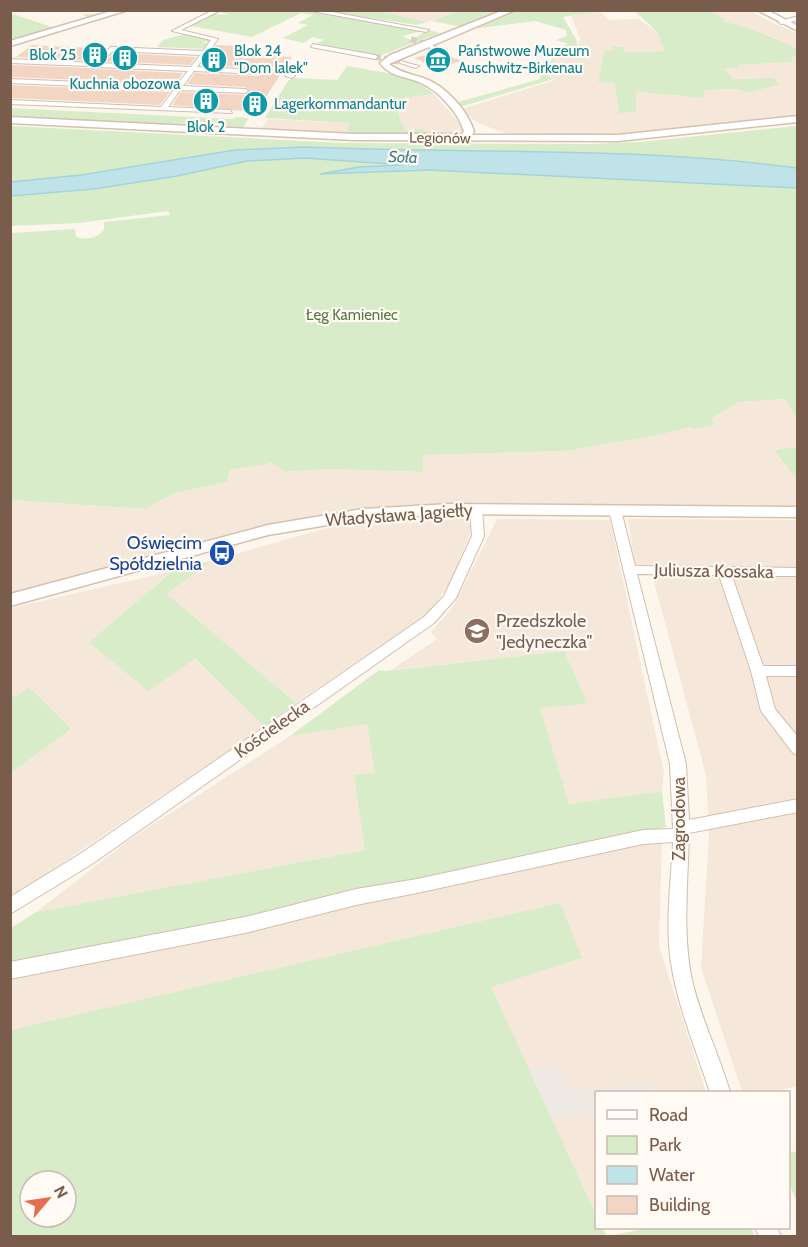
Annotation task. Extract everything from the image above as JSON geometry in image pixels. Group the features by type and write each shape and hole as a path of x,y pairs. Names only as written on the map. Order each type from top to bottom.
{"street":[{"path":"10,44 125,10"},
{"path":"162,110 215,39 175,32 219,10"},
{"path":"308,10 427,30 419,35"},
{"path":"465,138 469,127 433,86 392,70 384,63 393,57 512,10"},
{"path":"762,12 774,10"},
{"path":"762,12 798,29"},
{"path":"781,22 798,18"},
{"path":"313,46 375,57"},
{"path":"431,47 438,50"},
{"path":"89,71 111,49 206,53"},
{"path":"134,57 169,59"},
{"path":"140,74 153,58"},
{"path":"10,61 260,72"},
{"path":"10,79 28,62"},
{"path":"402,62 416,66"},
{"path":"69,91 83,78"},
{"path":"10,79 245,91"},
{"path":"112,104 134,80"},
{"path":"55,105 62,98"},
{"path":"10,102 230,112"},
{"path":"455,109 475,126 480,138"},
{"name":"Legionów","path":"10,120 354,137 618,138 798,119"},
{"name":"Władysława Jagiełły","path":"10,600 302,523 392,512 476,509 798,512"},
{"name":"Kościelecka","path":"10,908 86,859 429,620 449,598 478,536 476,509"},
{"name":"Zagrodowa","path":"615,510 678,764 682,792 678,945 683,978 720,1091"},
{"name":"Juliusza Kossaka","path":"630,570 798,572"},
{"path":"724,571 758,671 768,711 798,748"},
{"path":"758,671 798,671"},
{"path":"10,971 245,925 356,897 643,837 681,832 798,805"}],"shaded area":[{"path":"378,11 459,11 427,22"},
{"path":"599,11 609,20 639,19 658,33 665,51 624,52 623,47 613,46 613,51 604,51 598,81 615,83 636,94 636,92 704,98 703,90 738,89 748,93 772,78 733,79 723,68 737,65 794,62 791,57 797,56 797,115 609,135 509,135 476,122 462,109 555,80 548,77 556,55 580,60 577,52 581,52 578,41 581,41 571,16"},
{"path":"710,11 751,11 797,33 797,49 771,36 722,21"},
{"path":"434,94 459,123 464,130 462,132 426,134 423,129 407,130 401,123 398,110 401,98"},
{"path":"268,119 351,123 346,133 261,129"},
{"path":"785,399 797,419 797,447 774,450 797,480 797,506 537,504 379,508 11,596 11,500 145,509 175,493 227,482 230,470 274,463 285,472 327,469 422,472 422,455 565,451 659,435 691,427 715,425 712,418 739,402"},
{"path":"469,517 474,524 450,583 428,614 296,703 167,594 211,561 341,524"},
{"path":"497,519 610,520 664,773 662,791 569,804 539,708 564,651 391,670 437,639 431,632 453,607"},
{"path":"628,519 797,520 797,1086 777,1091 742,1091 701,968 709,834 706,775 650,567 635,565"},
{"path":"173,571 89,642 194,659 264,726 11,898 11,773 71,729 29,687 15,697 11,695 11,608"},
{"path":"367,723 376,774 355,776 365,850 36,912 132,838 290,736"},
{"path":"662,838 659,946 706,1091 653,1091 649,1083 570,1091 560,1067 527,1068 490,986 582,958 189,991 11,1030 10,977"},
{"path":"560,1067 570,1091 649,1083 653,1091 595,1091 595,1114 550,1118 527,1068"},
{"path":"595,1114 595,1213 550,1118"}],"green space":[{"path":"302,10 425,30 402,36 411,40 428,30 440,33 379,56 316,44 324,40 313,37 303,43 283,38 308,25 298,23 313,15 301,13 252,37 191,26 213,14 230,15 221,12 224,11"},
{"path":"325,11 378,11 427,22 417,25"},
{"path":"459,11 505,11 462,27 431,21"},
{"path":"517,11 602,11 563,17 576,39 581,60 556,55 548,77 553,79 460,107 455,103 540,79 541,74 531,70 549,65 552,59 550,50 568,44 556,40 567,36 566,30 535,21 473,27"},
{"path":"635,11 710,11 724,19 723,21 761,33 797,49 797,56 791,57 794,62 724,68 733,79 773,78 780,84 748,93 738,89 704,90 705,98 636,92 636,112 619,113 615,83 598,82 604,51 613,51 612,46 623,47 624,52 665,51 658,33"},
{"path":"10,13 52,27 87,17 83,14 101,15 11,41"},
{"path":"185,34 208,39 211,42 202,42 210,44 207,49 157,47 163,40"},
{"path":"347,66 404,77 434,94 402,98 400,101 408,109 398,111 401,123 407,130 424,129 426,134 360,135 346,133 350,123 265,118 288,81 293,78 337,80"},
{"path":"10,108 249,118 242,129 11,118"},
{"path":"10,126 345,143 590,144 640,142 797,126 797,168 673,157 303,147 235,150 81,175 11,182"},
{"name":"Łęg Kamieniec","path":"305,158 404,166 359,167 321,174 429,170 797,188 797,419 785,399 739,402 712,418 715,425 694,429 691,427 659,435 565,451 423,455 423,472 327,469 285,472 273,463 230,470 227,482 175,493 145,509 11,500 11,233 75,229 76,237 88,238 95,237 104,230 104,222 170,215 168,211 79,223 11,226 10,196 94,189 177,176 247,161"},
{"path":"798,447 797,480 774,450"},
{"path":"211,561 167,594 296,703 264,726 195,659 148,691 89,642 173,571"},
{"path":"564,651 587,703 540,708 569,804 662,791 666,827 11,966 11,928 36,912 365,850 354,775 375,773 367,724 290,736 379,670"},
{"path":"29,687 71,729 11,773 11,695 15,697"},
{"path":"560,903 582,958 491,987 595,1213 595,1229 603,1229 607,1236 11,1236 11,1030"},
{"path":"798,1151 797,1202 790,1185 790,1153"},
{"path":"643,1229 752,1229 755,1236 609,1236"}],"water":[{"name":"Soła","path":"303,147 613,154 736,161 797,168 797,188 429,170 320,174 359,167 403,165 305,158 247,161 177,176 94,189 11,196 11,182 81,175 235,150"}],"building":[{"path":"32,45 106,48 93,61 16,57"},
{"path":"216,45 239,46 233,54 292,57 256,112 172,105 181,92 245,95 250,92 245,87 187,84 195,73 259,76 264,73 259,68 201,65"},
{"path":"114,53 196,57 190,65 105,61"},
{"name":"Państwowe Muzeum Auschwitz-Birkenau","path":"441,53 462,61 437,68 414,58"},
{"path":"10,65 89,68 93,71 97,69 183,73 175,84 10,77"},
{"path":"10,85 170,92 160,105 10,98"}],"tunnel":[{"path":"411,39 431,47"},
{"path":"438,50 445,53 443,54"},
{"path":"375,57 402,62"}],"place":[{"name":"Blok 25","path":"95,55"},
{"name":"Kuchnia obozowa","path":"125,58"},
{"name":"Blok 24 \"Dom lalek\"","path":"214,60"},
{"name":"Państwowe Muzeum Auschwitz-Birkenau","path":"438,60"},
{"name":"Blok 2","path":"206,101"},
{"name":"Lagerkommandantur","path":"255,104"},
{"name":"Oświęcim Spółdzielnia","path":"222,553"},
{"name":"Przedszkole \"Jedyneczka\"","path":"477,631"}]}
